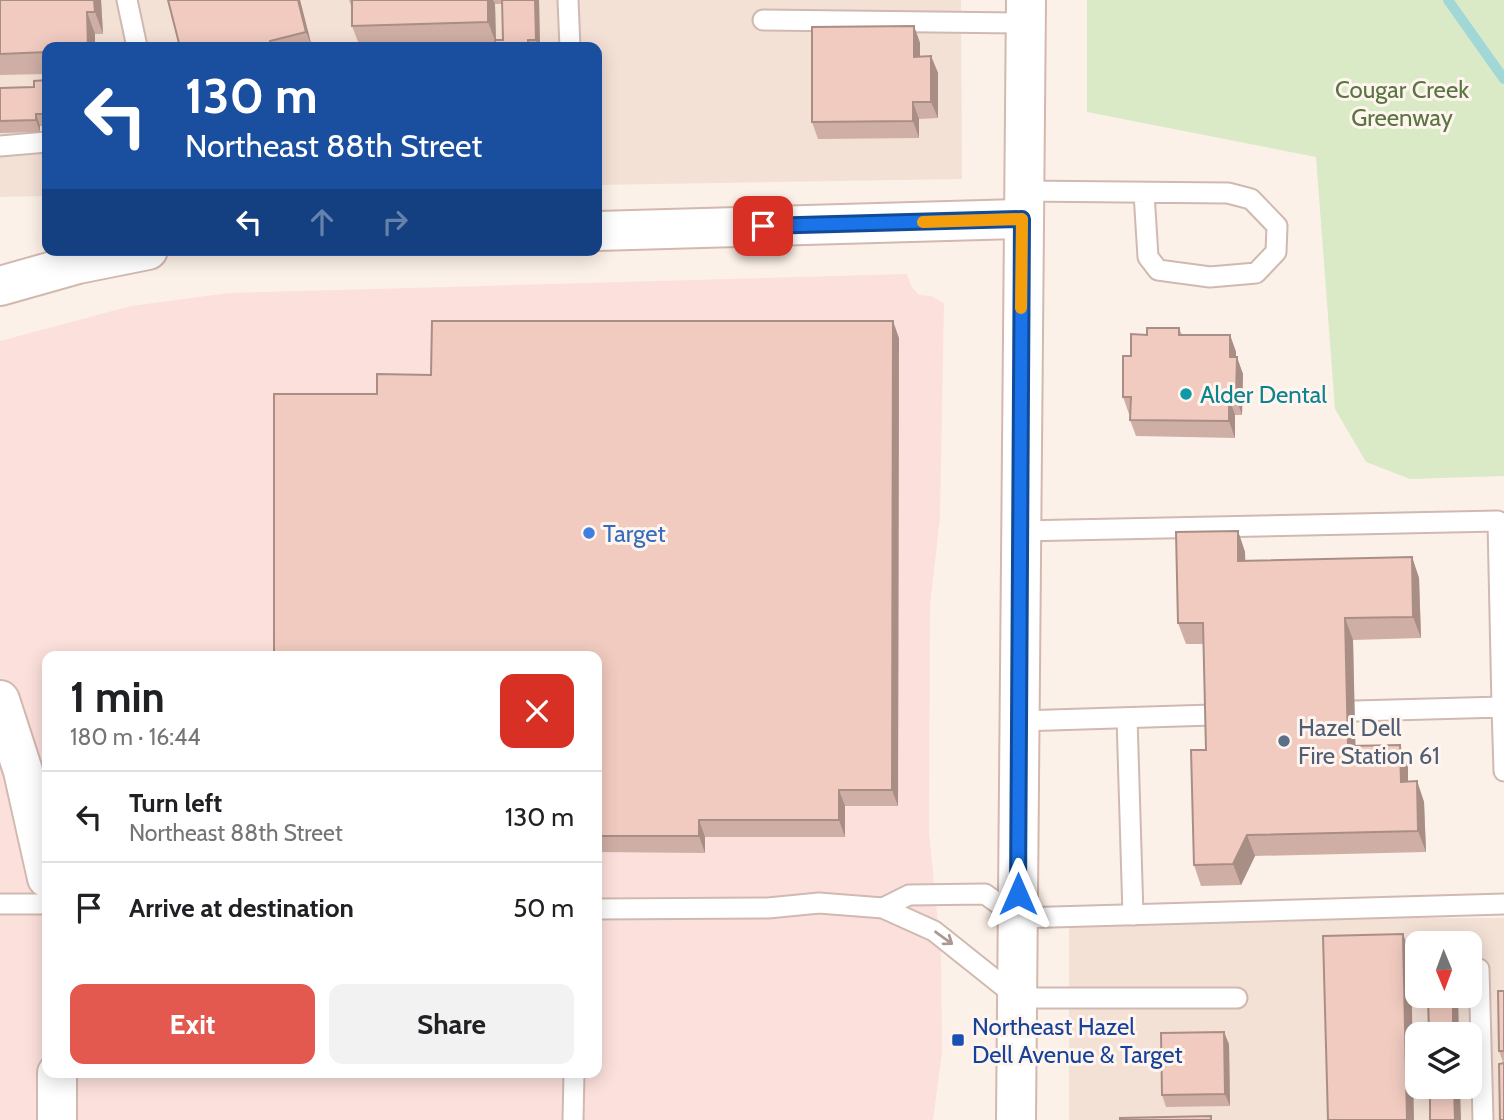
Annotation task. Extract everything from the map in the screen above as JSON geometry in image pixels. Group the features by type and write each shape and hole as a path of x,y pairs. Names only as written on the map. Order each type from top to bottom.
{"main road":[{"path":"1016,1120 1025,11"},
{"path":"602,231 1022,205"},
{"path":"0,285 118,256"},
{"path":"0,700 23,771 42,855"},
{"path":"57,1078 57,1120"}],"lane":[{"path":"127,0 136,42"},
{"path":"568,0 570,42"},
{"path":"763,20 1025,11"},
{"path":"0,146 42,142"},
{"path":"1022,205 1144,193 1228,193 1251,199 1277,226 1276,252 1256,273 1210,277 1158,270 1148,257 1144,193"},
{"path":"1020,531 1498,521 1504,771"},
{"path":"1354,711 1502,707"},
{"path":"1019,721 1212,715"},
{"path":"1127,718 1133,915"},
{"path":"883,908 909,894 985,894 1018,918 1504,904"},
{"path":"602,909 768,908 819,903 883,908 934,931 1018,998 1237,998"},
{"path":"0,904 42,904"},
{"path":"1480,1008 1483,1120"},
{"path":"573,1120 574,1078"}],"shaded area":[{"path":"0,0 961,0 962,179 602,185 602,42 42,42 42,196 0,197"},
{"path":"907,274 911,286 919,295 931,296 944,303 940,518 930,605 929,832 941,955 942,1052 933,1120 0,1120 0,341 131,306 229,293"},
{"path":"1069,917 1504,918 1504,1120 1069,1120"}],"green space":[{"name":"Cougar Creek Greenway","path":"1087,0 1504,0 1504,476 1410,479 1366,462 1335,409 1316,157 1087,112"}],"building":[{"path":"0,0 94,0 95,12 87,12 88,42 42,42 42,52 0,54"},
{"path":"168,0 298,0 306,32 270,42 179,42"},
{"path":"352,0 488,0 488,22 352,26"},
{"path":"502,0 535,0 536,40 495,42 503,40"},
{"path":"914,26 914,57 931,56 931,102 913,102 913,121 812,122 812,27"},
{"path":"42,80 42,114 36,114 36,120 0,121 0,88 34,87 34,81"},
{"name":"Target","path":"432,321 893,321 892,790 839,790 839,820 699,820 699,836 602,836 602,651 274,651 274,394 377,394 377,374 431,375"},
{"name":"Alder Dental","path":"1147,328 1179,328 1179,335 1230,335 1230,357 1237,357 1236,398 1229,398 1229,421 1130,420 1131,397 1123,397 1123,356 1131,356 1131,334 1147,335"},
{"name":"Hazel Dell Fire Station 61","path":"1238,531 1238,561 1412,557 1413,617 1345,618 1348,746 1400,745 1401,782 1417,781 1418,831 1247,835 1233,864 1194,865 1191,750 1206,750 1203,623 1178,623 1176,532"},
{"path":"1403,934 1407,1120 1328,1120 1323,936"},
{"path":"1498,991 1504,991 1504,1051 1499,1051"},
{"path":"1428,1008 1453,1008 1453,1022 1429,1022"},
{"path":"1224,1032 1225,1094 1162,1095 1161,1033"},
{"path":"1504,1063 1504,1120 1500,1120 1499,1064"},
{"path":"1430,1099 1454,1099 1455,1120 1430,1120"},
{"path":"1211,1116 1211,1120 1120,1120 1120,1118"}],"waterway":[{"path":"1448,0 1504,79"}],"slow traffic":[{"path":"923,222 1022,219 1021,308"}],"place":[{"name":"Alder Dental","path":"1186,394"},
{"name":"Target","path":"589,533"},
{"name":"Hazel Dell Fire Station 61","path":"1284,741"},
{"name":"Northeast Hazel Dell Avenue & Target","path":"958,1040"}],"route":[{"path":"763,226 1022,219 1018,894"}]}
